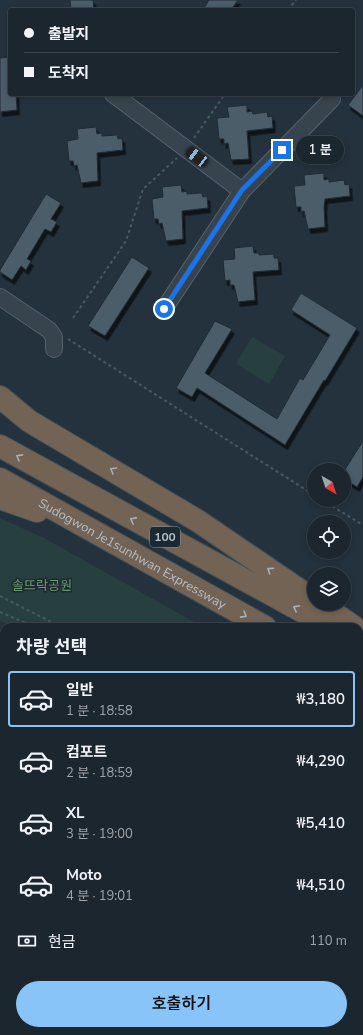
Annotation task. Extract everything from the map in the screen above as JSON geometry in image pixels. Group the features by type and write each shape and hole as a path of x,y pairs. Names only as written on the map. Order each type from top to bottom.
{"highway":[{"path":"0,397 29,421"},
{"path":"0,405 198,521 307,595"},
{"name":"100","path":"0,446 324,623"},
{"name":"Sudogwon Je1sunhwan Expressway","path":"0,479 258,623"},
{"path":"0,498 87,528"},
{"path":"330,611 348,623"}],"street":[{"path":"116,96 242,190"},
{"path":"164,309 242,190 332,99"},
{"path":"0,297 49,330 54,344"}],"path":[{"path":"290,8 296,0"},
{"path":"73,318 126,241 143,188 186,149 224,96"},
{"path":"54,344 65,338 307,491"},
{"path":"333,507 363,526"},
{"path":"0,596 53,623"},
{"path":"0,612 26,623"}],"green space":[{"path":"252,337 285,356 269,384 236,364"},
{"name":"솔뜨락공원","path":"0,518 44,538 196,623 5,623 0,621"}],"building":[{"path":"70,0 93,0 94,8 71,8"},
{"path":"209,0 238,0 232,8 204,8"},
{"path":"8,57 8,96 16,96 17,110 0,112 0,58"},
{"path":"363,85 363,116 348,105"},
{"path":"247,105 247,112 252,111 253,114 267,112 268,117 272,116 273,128 247,131 249,159 231,160 228,143 224,144 224,139 219,139 217,118 229,117 227,107"},
{"path":"96,127 97,134 102,133 102,136 117,135 118,139 122,138 123,150 97,153 98,181 81,183 77,165 74,166 73,161 69,161 67,141 78,139 77,129"},
{"path":"324,173 324,180 329,179 329,182 344,180 345,185 349,184 350,196 325,199 325,227 308,229 304,211 301,212 301,207 296,207 294,186 305,185 304,175"},
{"path":"181,185 182,192 187,191 187,194 202,193 203,197 207,196 208,208 182,211 183,239 166,241 162,223 159,224 158,219 154,219 152,199 163,197 162,187"},
{"path":"46,194 61,203 51,219 57,222 51,232 45,229 27,259 31,261 26,270 21,266 12,280 0,272 0,270"},
{"path":"253,246 254,253 259,253 259,255 274,254 274,258 278,258 279,270 253,272 255,300 238,302 234,285 230,285 230,280 225,281 223,260 235,259 234,248"},
{"path":"132,257 149,268 105,336 88,326"},
{"path":"301,293 357,328 285,445 197,388 192,397 176,388 215,321 232,329 205,373 277,419 300,378 303,380 330,335 291,310"},
{"path":"363,441 363,477 357,487 351,483 351,463 349,463"}],"route":[{"path":"164,309 242,190 282,150"}]}
